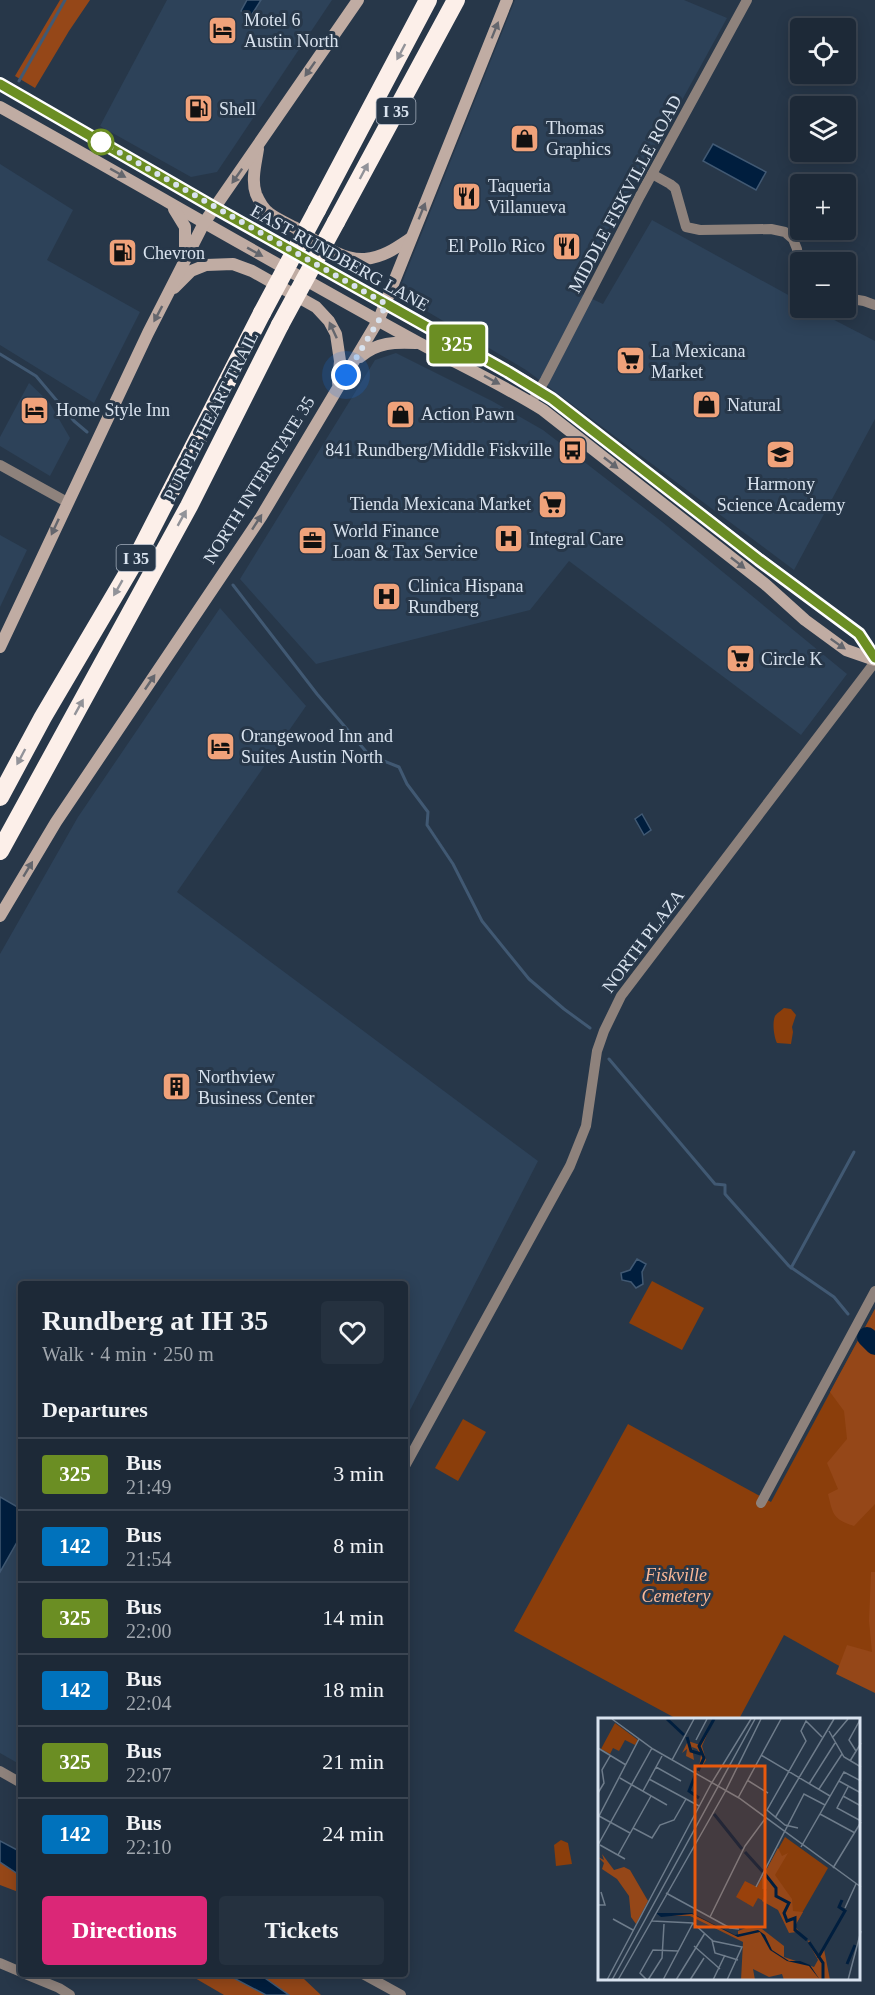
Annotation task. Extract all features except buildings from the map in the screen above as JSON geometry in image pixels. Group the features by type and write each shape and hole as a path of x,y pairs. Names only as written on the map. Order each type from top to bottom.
{"highway":[{"name":"PURPLE HEART TRAIL","path":"0,797 43,717 136,559 262,313 428,0"},
{"name":"PURPLE HEART TRAIL","path":"0,851 189,506 280,325 456,0"}],"main road":[{"path":"0,647 148,333 204,223 358,0"},
{"name":"NORTH INTERSTATE 35","path":"0,916 56,822 261,517 379,320 507,0"},
{"name":"EAST RUNDBERG LANE","path":"0,84 539,391 859,634 875,660"},
{"name":"EAST RUNDBERG LANE","path":"0,107 420,344 451,358 543,410 765,584 805,620 846,650 875,660"},
{"path":"47,134 56,116"},
{"path":"259,144 254,182 255,192 268,213 335,252 351,257 363,259 381,256 392,252 412,238"},
{"path":"170,204 185,227 184,261"},
{"path":"169,294 191,271 206,265 233,264 252,271 316,307 329,321 336,334 339,347 338,387"},
{"path":"354,362 367,351 384,344 396,342 420,344"}],"street":[{"name":"MIDDLE FISKVILLE ROAD","path":"531,403 747,0"},
{"path":"652,174 675,188 686,227 700,230 771,229 785,232 793,239 797,252"},
{"path":"856,300 875,305"},
{"path":"0,465 67,502"},
{"name":"NORTH PLAZA","path":"408,1461 555,1194 580,1144 586,1126 597,1051 611,1014 621,996 875,660"},
{"path":"761,1503 875,1291"},
{"path":"0,1771 18,1781"},
{"path":"0,1963 18,1971"},
{"path":"32,1977 70,1995"},
{"path":"368,1977 401,1995"}],"shaded area":[{"path":"60,0 90,0 35,88 15,76"},
{"path":"167,0 332,0 217,172 191,177 100,126"},
{"path":"247,0 261,0 251,16 241,11"},
{"path":"515,0 684,0 727,18 652,155 573,290 603,304 652,220 790,296 790,318 830,318 875,341 875,419 794,570 526,370 401,296 400,288"},
{"path":"713,144 766,172 756,190 703,161"},
{"path":"0,164 73,210 47,260 140,312 94,403 0,345"},
{"path":"396,353 492,401 543,430 662,522 847,674 801,735 569,561 530,610 316,664 240,579 375,360"},
{"path":"29,383 49,402 70,438 50,476 0,446 0,437"},
{"path":"0,535 27,550 0,607"},
{"path":"220,608 306,706 177,892 538,1161 408,1414 408,1281 18,1281 18,1763 0,1753 0,954 78,817"},
{"path":"642,814 651,830 644,835 635,819"},
{"path":"637,1259 646,1264 642,1272 643,1284 636,1288 631,1282 622,1280 621,1273 630,1270"},
{"path":"875,1309 875,1504 854,1526 835,1515 828,1494 838,1489 827,1463 847,1439 844,1411 830,1392"},
{"path":"0,1497 18,1507 18,1540 0,1572"},
{"path":"871,1572 875,1572 875,1693 836,1674 847,1645 872,1652 869,1621"},
{"path":"0,1841 18,1850 18,1874 0,1862"},
{"path":"0,1846 18,1855 18,1892 0,1885"},
{"path":"193,1977 295,1977 304,1979 321,1995 224,1995"},
{"path":"232,1977 263,1977 289,1995 266,1995"}],"green space":[{"path":"784,1008 791,1009 796,1015 792,1027 791,1044 777,1043 774,1034 775,1016"},
{"path":"652,1281 704,1308 682,1350 629,1323"},
{"name":"Fiskville Cemetery","path":"875,1309 875,1686 784,1635 740,1718 675,1718 514,1631 628,1424 771,1502"},
{"path":"463,1419 486,1432 458,1481 435,1468"},
{"path":"561,1840 568,1843 572,1864 556,1866 554,1845"}],"waterway":[{"path":"19,81 65,0"},
{"path":"0,354 36,376 74,421 87,432"},
{"path":"233,585 317,694 369,755 399,767 407,784 428,812 427,825 453,864 482,921 529,979 590,1028"},
{"path":"609,1059 715,1184 725,1185 725,1194 789,1266 834,1297 848,1314"},
{"path":"791,1268 854,1152"},
{"path":"867,1337 875,1345"}],"bus line":[{"name":"325","path":"0,84 552,399 759,560 859,634 875,658"}],"place":[{"name":"Motel 6 Austin North","path":"223,30"},
{"name":"Shell","path":"198,109"},
{"name":"Thomas Graphics","path":"525,138"},
{"name":"Taqueria Villanueva","path":"467,196"},
{"name":"El Pollo Rico","path":"566,246"},
{"name":"Chevron","path":"122,253"},
{"name":"La Mexicana Market","path":"630,361"},
{"name":"Natural","path":"706,405"},
{"name":"Home Style Inn","path":"35,410"},
{"name":"Action Pawn","path":"400,414"},
{"name":"841 Rundberg/Middle Fiskville","path":"573,450"},
{"name":"Harmony Science Academy","path":"781,455"},
{"name":"Tienda Mexicana Market","path":"552,504"},
{"name":"Integral Care","path":"508,539"},
{"name":"World Finance Loan & Tax Service","path":"312,541"},
{"name":"Clinica Hispana Rundberg","path":"387,596"},
{"name":"Circle K","path":"740,659"},
{"name":"Orangewood Inn and Suites Austin North","path":"220,746"},
{"name":"Northview Business Center","path":"177,1087"}],"route":[{"path":"101,142 386,304 346,375"}]}
